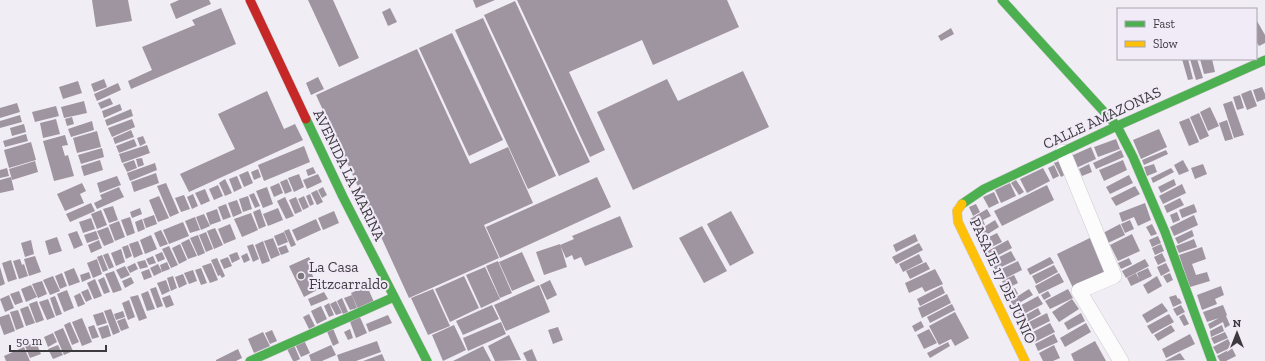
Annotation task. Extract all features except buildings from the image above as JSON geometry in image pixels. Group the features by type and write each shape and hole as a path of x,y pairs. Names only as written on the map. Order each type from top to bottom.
{"street":[{"name":"AVENIDA LA MARINA","path":"250,0 324,158 428,361"},
{"path":"1002,0 1117,126 1165,232 1212,361"},
{"name":"CALLE AMAZONAS","path":"957,211 963,203 984,188 1117,126 1264,61"},
{"path":"1063,152 1114,276 1079,291 1121,361"},
{"name":"PASAJE 17 DE JUNIO","path":"957,211 958,222 1025,361"},
{"path":"250,361 394,297"}],"traffic: fast":[{"path":"1002,0 1117,126 1133,157 1165,232 1212,361"},
{"path":"962,204 984,189 1117,126 1265,60"},
{"path":"306,119 343,197 427,361"},
{"path":"250,361 394,297"}],"traffic: slow":[{"path":"962,204 957,211 958,222 1025,361"}],"traffic: jam":[{"path":"250,0 306,119"}],"place":[{"name":"La Casa Fitzcarraldo","path":"301,276"}]}
